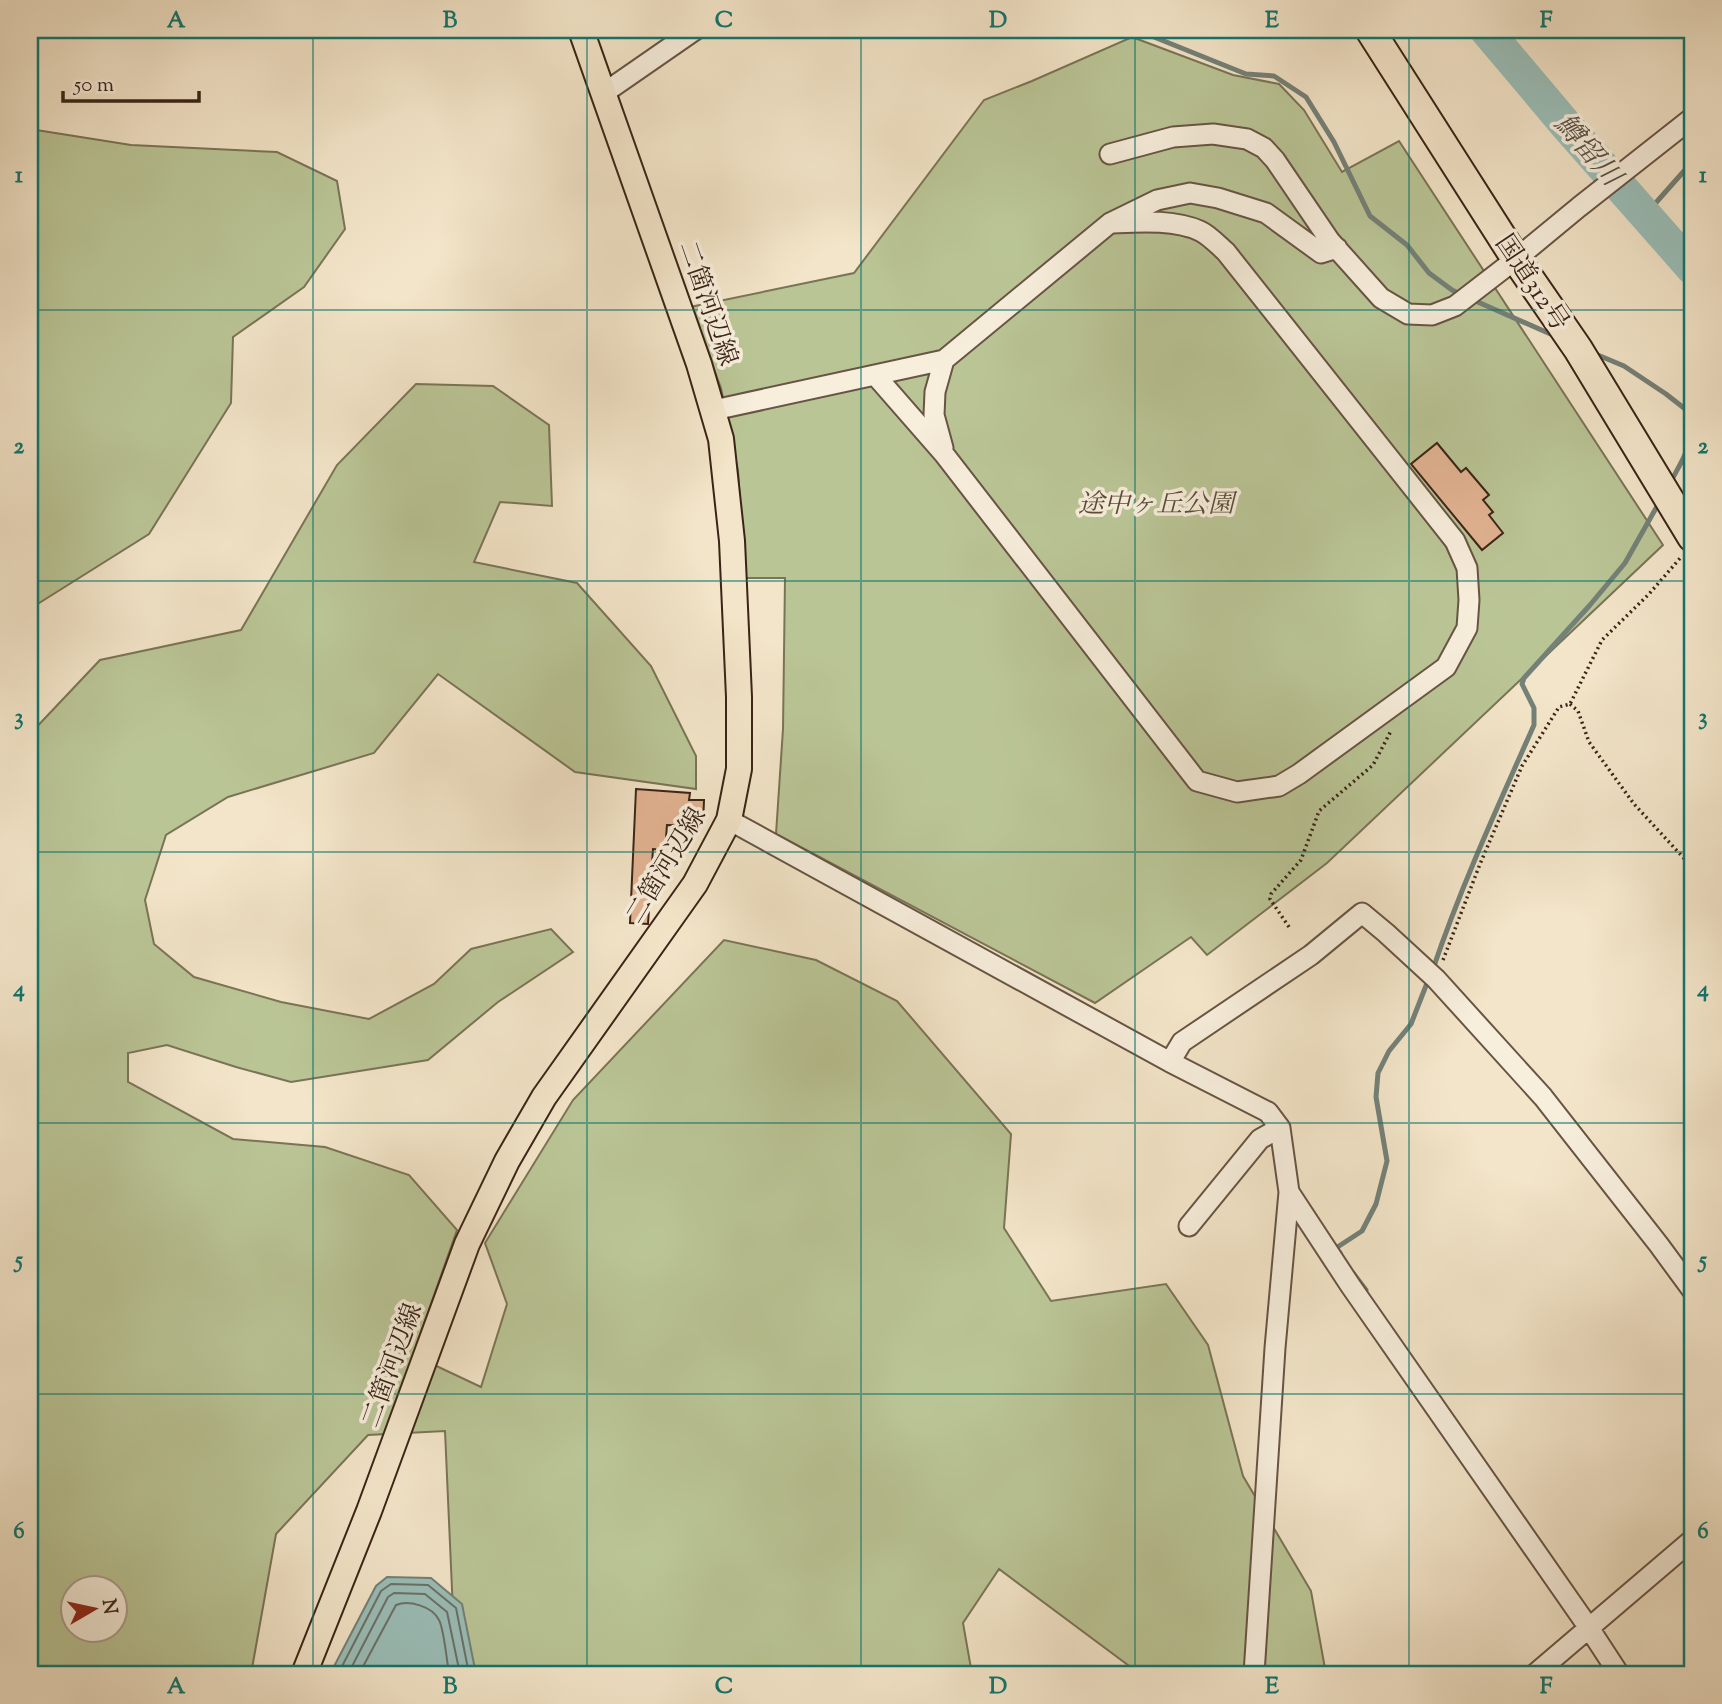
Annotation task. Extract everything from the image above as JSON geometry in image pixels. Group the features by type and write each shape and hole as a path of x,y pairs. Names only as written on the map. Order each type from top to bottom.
{"highway":[{"name":"国道312号","path":"1370,30 1516,259 1578,349 1688,546"}],"main road":[{"name":"二箇河辺線","path":"304,1674 369,1511 467,1244 507,1161 544,1097 695,884 729,820 739,769 739,697 732,541 721,439 714,410 582,30"}],"street":[{"path":"604,93 695,30"},
{"path":"1110,154 1173,137 1213,134 1247,139 1264,148 1275,160 1330,241 1381,298 1408,314 1432,315 1455,306 1692,118"},
{"path":"714,410 944,360 1110,223 1157,200 1189,193 1219,198 1266,213 1321,253 1337,248"},
{"path":"876,375 944,454 1196,781 1237,792 1279,786 1299,774 1446,667 1467,628 1467,568 1455,541 1226,252 1200,231 1144,221 1110,223"},
{"path":"944,360 935,392 934,415 944,454"},
{"path":"729,820 1170,1062 1268,1112 1280,1128 1289,1192 1275,1348 1254,1674"},
{"path":"1170,1062 1182,1042 1311,955 1362,913 1436,979 1543,1097 1692,1290"},
{"path":"1189,1226 1260,1139 1280,1128"},
{"path":"1289,1192 1350,1285 1619,1674"},
{"path":"1535,1674 1692,1540"}],"path":[{"path":"1436,979 1480,864 1522,766 1559,708 1570,704 1602,640 1648,594 1688,546"},
{"path":"1570,704 1578,711 1589,742 1634,804 1692,867"},
{"path":"1289,927 1270,899 1271,894 1301,860 1319,811 1373,765 1391,731 1393,706"}],"green space":[{"name":"途中ヶ丘公園","path":"1132,37 1233,75 1279,84 1304,110 1342,172 1399,141 1663,545 1327,863 1207,955 1191,937 1095,1003 776,834 783,729 785,578 745,578 738,471 721,388 690,307 854,273 984,100"},
{"path":"30,129 131,145 277,152 337,181 345,229 304,287 233,337 231,403 149,534 36,605 30,603"},
{"path":"416,384 493,386 549,425 552,506 500,502 474,562 577,583 651,666 696,756 696,789 575,772 438,674 374,753 228,797 166,835 145,900 154,944 194,977 281,1002 369,1019 434,984 471,949 551,929 573,952 498,1002 428,1060 291,1082 167,1045 128,1053 128,1082 233,1139 325,1147 409,1175 457,1230 413,1355 481,1387 507,1304 485,1243 573,1100 724,940 816,960 897,1001 1011,1134 1004,1228 1051,1301 1166,1284 1208,1345 1243,1476 1311,1591 1326,1674 1140,1674 999,1569 963,1623 972,1674 467,1674 453,1612 445,1431 368,1435 276,1534 251,1674 30,1674 30,734 100,660 241,630 337,465"}],"water":[{"path":"387,1577 431,1578 462,1604 476,1674 330,1674 376,1586"}],"building":[{"path":"1437,443 1461,472 1466,468 1489,495 1483,500 1493,512 1489,515 1503,533 1482,550 1411,464"},
{"path":"636,789 690,793 689,800 704,800 703,826 667,825 665,850 653,849 648,924 630,923"}],"waterway":[{"path":"1142,30 1246,74 1274,76 1306,97 1334,142 1370,216 1407,245 1429,273 1462,295"},
{"name":"鱒留川","path":"1486,30 1692,268"},
{"path":"1645,215 1692,162"},
{"path":"1471,299 1555,336"},
{"path":"1593,353 1624,366 1689,412 1689,442 1670,483"},
{"path":"1433,969 1468,877 1534,725 1534,708 1522,684 1524,678 1625,563 1660,501"},
{"path":"1340,1253 1336,1248 1362,1231 1376,1204 1387,1161 1376,1097 1378,1073 1389,1051 1411,1024 1429,978"},
{"path":"1353,1273 1366,1290"}]}
